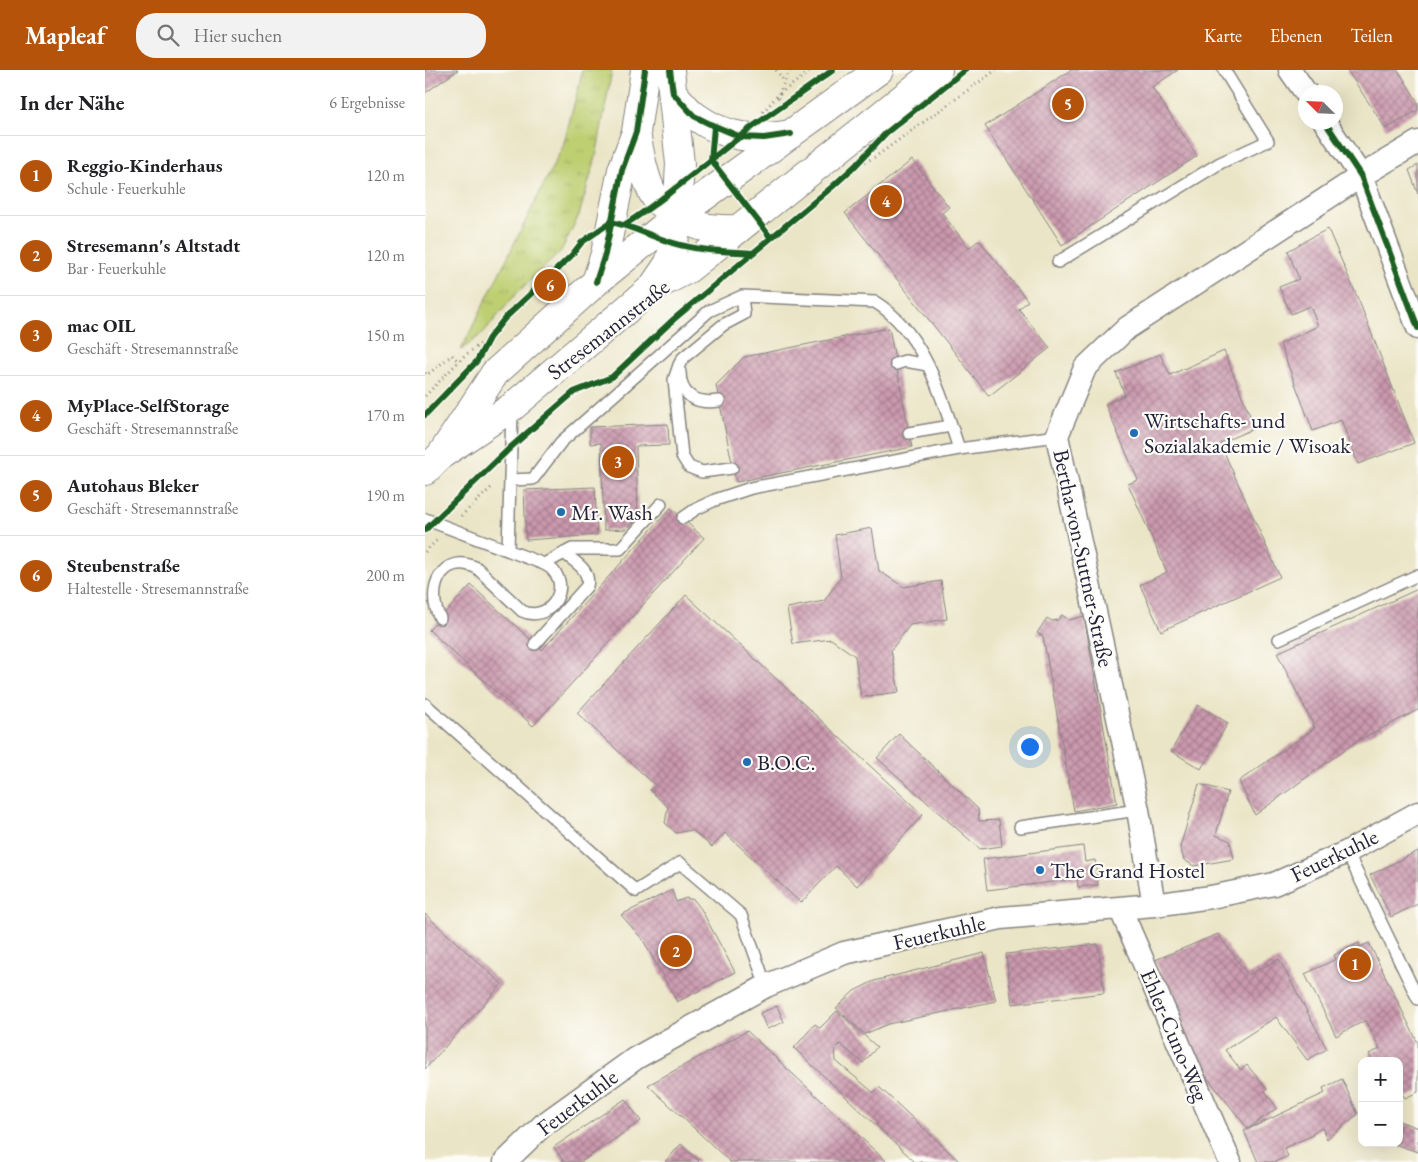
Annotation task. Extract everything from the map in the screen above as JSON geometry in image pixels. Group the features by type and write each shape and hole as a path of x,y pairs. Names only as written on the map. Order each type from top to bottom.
{"main road":[{"path":"596,282 605,254 622,170 636,132 645,70"},
{"name":"Stresemannstraße","path":"433,463 495,374 596,282 677,216 879,70"},
{"name":"Stresemannstraße","path":"433,463 512,408 653,288 688,270 938,70"},
{"path":"671,82 695,116 721,130 741,137 765,138 791,134"},
{"path":"653,288 669,263 674,244 677,216 680,164 671,82"},
{"path":"636,132 641,162 657,200 677,216 694,226 718,230 738,229"}],"street":[{"path":"1291,70 1300,85"},
{"path":"1330,130 1361,176 1418,328"},
{"name":"Bertha-von-Suttner-Straße","path":"1154,905 1138,810 1057,436 1085,368 1127,328 1361,176 1418,142"},
{"name":"Feuerkuhle","path":"505,1162 543,1125 636,1058 766,986 844,953 1001,918 1154,905 1211,897 1274,884 1347,852 1418,813"},
{"name":"Ehler-Cuno-Weg","path":"1120,908 1230,1162"}],"lane":[{"path":"1058,262 1220,163 1268,141 1225,70"},
{"path":"510,480 533,478 561,442 709,311 742,296 875,302 890,312 916,342 928,365 959,449"},
{"path":"719,401 707,403 689,395 683,388 680,369 683,360 689,353 723,325 744,314 742,296"},
{"path":"689,353 679,365 674,380 681,456 689,467 702,472 732,468"},
{"path":"896,364 905,361 928,365"},
{"path":"508,550 512,408"},
{"path":"909,433 951,426"},
{"path":"683,518 715,500 751,488 959,449 1057,436"},
{"path":"544,564 572,548 621,549 661,504"},
{"path":"425,519 544,564 555,571 559,577 560,592 557,599 547,610 535,614 522,611 477,568 461,563 453,564 438,573 430,589 432,607 441,618"},
{"path":"535,644 587,586 588,581 585,571 564,553"},
{"path":"1279,639 1418,575"},
{"path":"425,704 636,891 680,863 741,915 766,986"},
{"path":"1020,828 1138,810"},
{"path":"1347,852 1418,999"}],"path":[{"path":"776,70 784,81"},
{"path":"782,108 778,95 789,70"},
{"path":"741,137 778,95 812,70"},
{"path":"859,165 875,157 995,70"},
{"path":"741,137 789,102"},
{"path":"859,165 867,153"},
{"path":"481,354 491,336"},
{"path":"425,396 459,362 491,336"},
{"path":"425,373 427,375 452,355 459,362"}],"green space":[{"path":"582,70 612,70 596,157 579,215 561,251 517,293 483,333 461,350 563,146"}],"building":[{"path":"425,70 458,70 425,93"},
{"path":"1071,70 1178,70 1152,87 1197,156 1062,245 985,126"},
{"path":"1347,70 1398,70 1418,102 1418,110 1386,129"},
{"path":"912,160 949,207 942,213 969,248 979,240 1028,301 1019,309 1050,348 989,396 845,213"},
{"path":"1418,165 1418,194 1409,170"},
{"path":"1328,229 1361,306 1414,443 1358,464 1341,420 1313,431 1280,344 1318,326 1310,306 1291,314 1279,287 1299,279 1288,251"},
{"path":"889,328 912,447 736,482 716,385 744,357"},
{"path":"1224,351 1255,428 1220,443 1280,577 1161,631 1140,585 1167,572 1128,484 1138,480 1105,404 1125,395 1116,373 1160,354 1170,375"},
{"path":"668,424 669,445 636,446 638,518 627,529 604,530 601,443 590,444 590,427"},
{"path":"595,487 597,535 526,540 524,490"},
{"path":"671,508 704,538 533,726 429,630 471,585 542,650"},
{"path":"872,528 879,571 904,587 941,581 947,619 910,625 891,650 899,692 861,697 855,656 831,639 793,644 787,608 824,601 841,577 835,535"},
{"path":"1418,589 1418,710 1355,742 1255,815 1239,781 1315,728 1277,653"},
{"name":"B.O.C.","path":"686,595 923,815 857,886 836,866 801,903 725,833 712,847 692,830 676,833 665,823 668,807 650,790 655,785 577,713"},
{"path":"1062,615 1069,620 1084,616 1117,803 1074,811 1043,636 1037,633 1047,618 1052,621 1058,620"},
{"path":"1198,705 1228,723 1201,769 1171,751"},
{"path":"899,734 978,809 979,821 999,820 1002,846 980,849 877,758"},
{"path":"1199,784 1228,792 1216,835 1230,841 1234,859 1194,866 1184,860 1180,847"},
{"name":"The Grand Hostel","path":"1083,846 1085,862 1095,860 1098,885 1078,887 1077,879 987,890 983,859"},
{"path":"1418,851 1418,904 1391,917 1370,875"},
{"path":"672,890 676,902 686,898 694,900 701,909 735,972 677,1002 643,940 621,915"},
{"path":"425,914 502,984 425,1069"},
{"path":"1218,934 1248,975 1279,959 1327,1049 1307,1060 1276,1017 1225,1050 1241,1070 1247,1065 1267,1089 1265,1091 1277,1108 1248,1129 1199,1067 1155,960"},
{"path":"1359,943 1360,947 1369,943 1418,1043 1418,1092 1405,1098 1403,1095 1403,1057 1370,1057 1369,1054 1380,1049 1366,1020 1336,1036 1305,974 1336,959 1334,955"},
{"path":"1098,944 1104,993 1012,1004 1006,954"},
{"path":"984,953 996,1001 888,1024 865,1034 836,1008 854,991 874,981"},
{"path":"777,1006 784,1022 767,1029 760,1013"},
{"path":"837,1011 877,1047 863,1063 840,1044 835,1049 836,1061 874,1093 879,1087 960,1162 915,1162 794,1048 815,1024 820,1028"},
{"path":"747,1031 887,1162 730,1162 648,1085"},
{"path":"1342,1079 1358,1114 1327,1139 1322,1128 1312,1133 1313,1135 1284,1148 1288,1156 1275,1162 1258,1162 1244,1131 1325,1093 1323,1088"},
{"path":"625,1099 641,1121 581,1162 564,1162 554,1147"},
{"path":"1403,1122 1418,1128 1418,1152 1403,1147"},
{"path":"681,1144 699,1161 698,1162 665,1162"}],"cycle path":[{"path":"596,282 605,254 622,170 636,132 645,70"},
{"path":"670,70 673,93 694,116 741,137 764,138 791,134"},
{"path":"624,225 674,189 755,125 833,70"},
{"path":"425,530 511,447 574,392 612,377 674,319 832,187 886,133 965,70"},
{"path":"714,127 711,160 771,238"},
{"path":"1330,130 1361,176 1418,328"},
{"path":"425,415 477,361 489,338 505,318 571,256 582,242 611,222 683,246 753,253"}],"place":[{"name":"Autohaus Bleker","path":"1068,104"},
{"name":"MyPlace-SelfStorage","path":"886,201"},
{"name":"Steubenstraße","path":"550,285"},
{"name":"Wirtschafts- und Sozialakademie / Wisoak","path":"1134,433"},
{"name":"mac OIL","path":"618,462"},
{"name":"Mr. Wash","path":"561,512"},
{"name":"B.O.C.","path":"747,762"},
{"name":"The Grand Hostel","path":"1040,870"},
{"name":"Stresemann's Altstadt","path":"676,951"},
{"name":"Reggio-Kinderhaus","path":"1355,964"}]}
